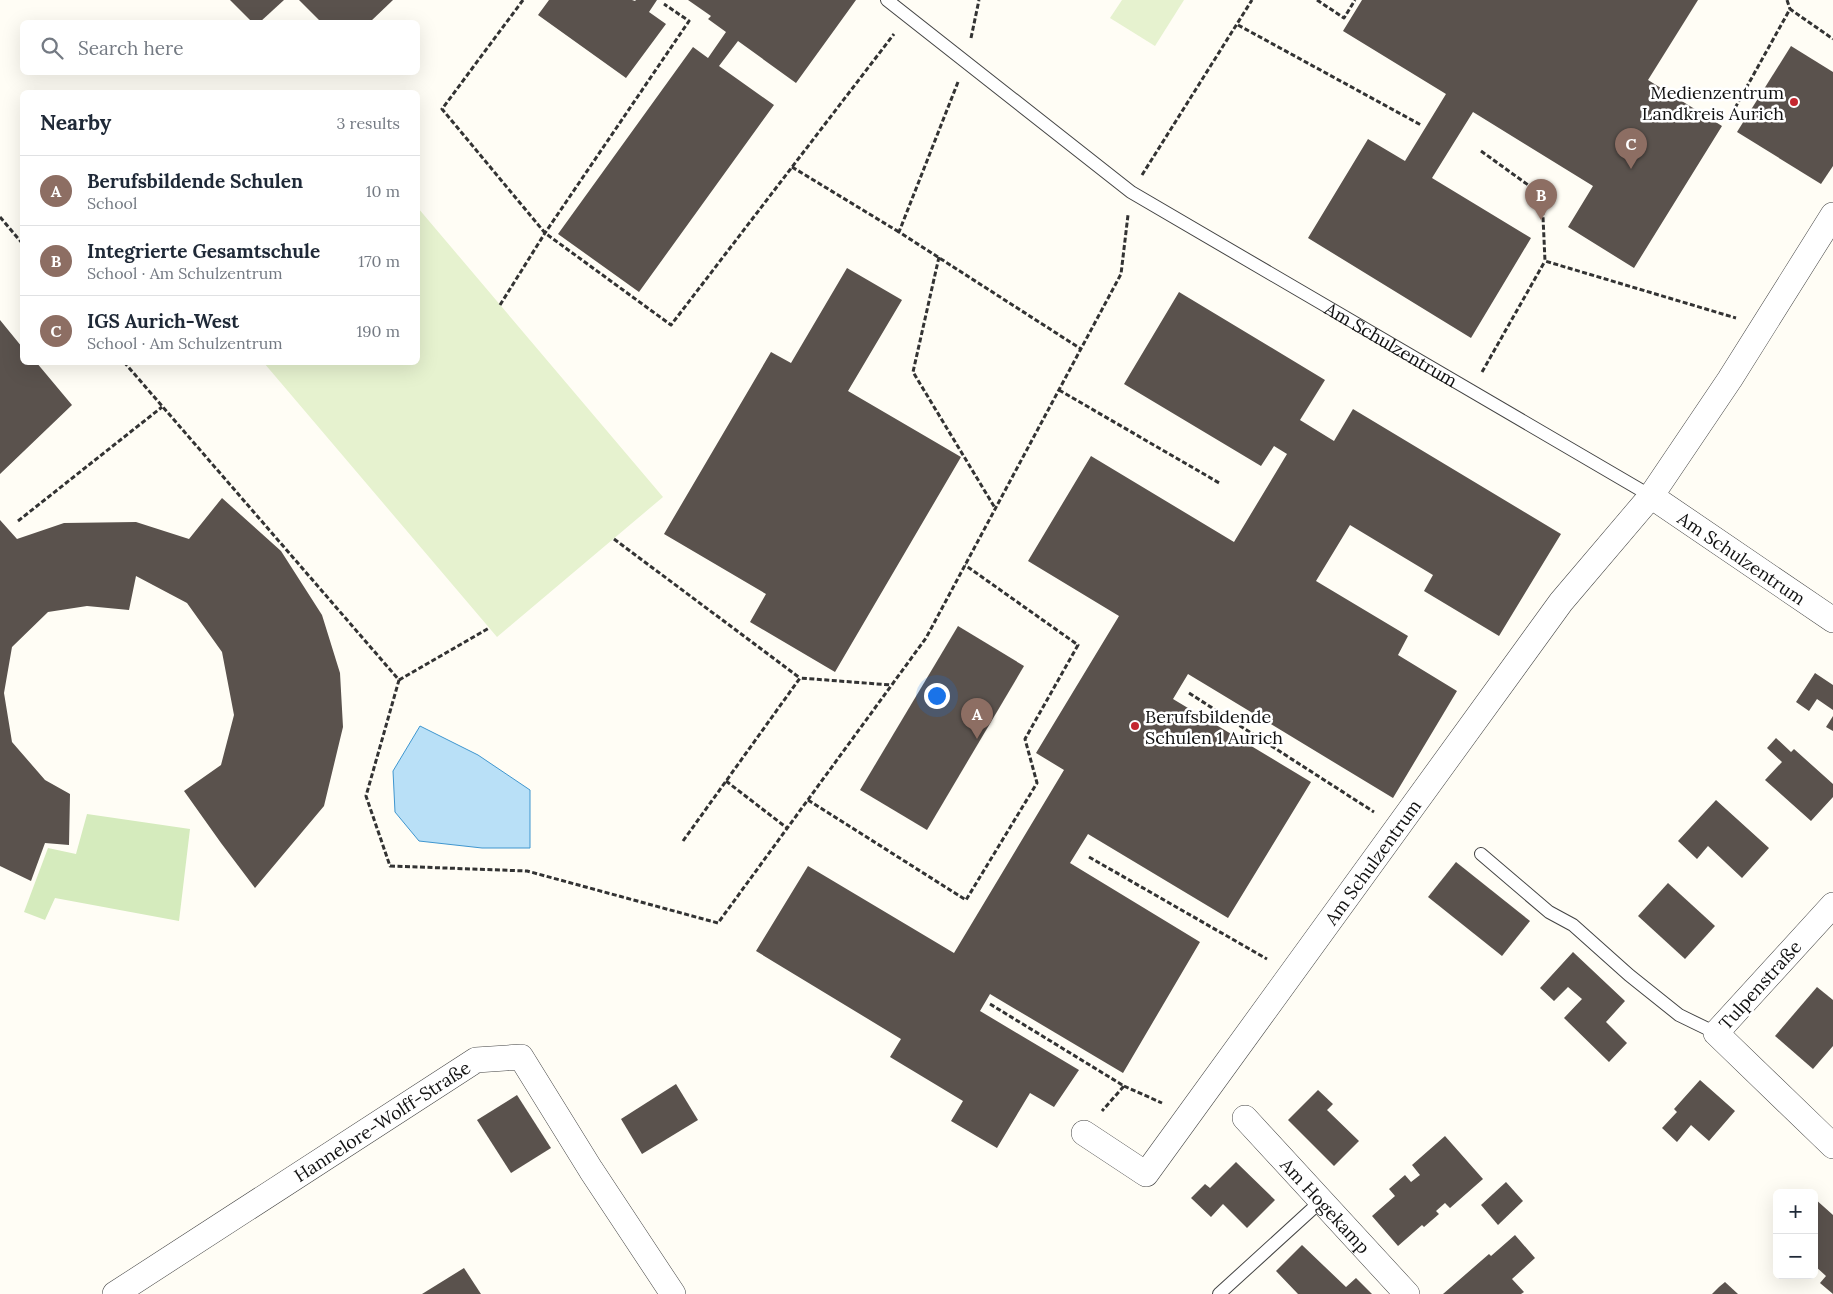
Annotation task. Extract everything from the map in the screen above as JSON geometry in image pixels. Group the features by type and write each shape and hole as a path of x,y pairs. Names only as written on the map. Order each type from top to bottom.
{"street":[{"name":"Am Schulzentrum","path":"1084,1133 1146,1174 1561,602 1652,496 1833,215"},
{"name":"Am Schulzentrum","path":"1652,496 1833,620"},
{"name":"Tulpenstraße","path":"1833,905 1716,1033 1833,1146"},
{"name":"Hannelore-Wolff-Straße","path":"115,1294 476,1060 521,1057 591,1170 673,1294"},
{"name":"Am Hogekamp","path":"1245,1118 1407,1294"}],"lane":[{"name":"Am Schulzentrum","path":"887,0 1131,192 1652,496"},
{"path":"1481,854 1549,912 1573,925 1629,975 1679,1015 1716,1033"},
{"path":"1219,1294 1321,1201"}],"path":[{"path":"523,0 442,109 544,233 671,325 907,16"},
{"path":"899,232 966,62 979,0"},
{"path":"489,628 398,680 366,796 390,866 528,871 718,923 926,638 1121,274 1131,192 1252,0"},
{"path":"1317,0 1344,18 1355,0"},
{"path":"1787,0 1790,9 1833,39"},
{"path":"500,305 544,233 689,21 664,4"},
{"path":"1735,108 1790,9"},
{"path":"1238,25 1421,125"},
{"path":"1471,391 1545,261 1542,195 1481,151"},
{"path":"792,167 939,257 1081,349"},
{"path":"0,217 20,241"},
{"path":"939,257 913,372 995,508"},
{"path":"1545,261 1763,326"},
{"path":"127,365 398,680"},
{"path":"1059,390 1221,484"},
{"path":"18,521 162,407"},
{"path":"614,539 800,678 891,685"},
{"path":"808,800 966,900 1037,783 1025,739 1078,645 965,565"},
{"path":"684,841 800,678"},
{"path":"1189,693 1398,827"},
{"path":"726,781 787,828"},
{"path":"1090,857 1292,973"},
{"path":"990,1004 1124,1086 1188,1116"},
{"path":"1084,1133 1124,1086"}],"green space":[{"path":"1122,0 1184,0 1155,46 1110,18"},
{"path":"420,210 663,497 497,637 266,365 420,365"},
{"path":"87,814 190,829 179,921 55,898 45,920 24,912 48,848 76,854"}],"water":[{"path":"420,726 478,755 530,790 530,848 482,848 419,841 395,812 393,771"}],"building":[{"path":"230,0 284,0 262,20 250,20"},
{"path":"299,0 393,0 372,20 319,20"},
{"path":"549,0 657,0 649,12 666,24 626,78 538,15"},
{"path":"688,0 856,0 796,83 738,41 719,66 774,105 639,292 558,234 693,47 708,58 726,32 708,19 711,16"},
{"path":"1362,0 1698,0 1648,80 1722,126 1634,268 1568,227 1593,186 1473,112 1432,178 1531,238 1471,338 1308,238 1368,139 1405,161 1446,94 1343,31"},
{"name":"Medienzentrum Landkreis Aurich","path":"1791,46 1833,72 1833,166 1821,184 1737,132"},
{"path":"847,268 902,300 848,391 961,457 835,672 750,622 766,594 664,534 771,352 791,363"},
{"name":"Berufsbildende Schulen 1 Aurich","path":"1179,292 1325,380 1300,420 1334,441 1353,409 1561,534 1499,636 1424,591 1433,575 1350,525 1316,581 1408,636 1398,655 1457,691 1393,798 1188,674 1173,699 1311,782 1228,918 1088,834 1070,863 1200,942 1123,1073 990,994 980,1011 1079,1070 1054,1107 1030,1093 997,1148 951,1121 963,1101 890,1057 901,1039 756,951 808,866 954,953 1064,770 1036,753 1119,616 1028,561 1091,456 1234,542 1287,454 1274,446 1261,466 1124,384"},
{"path":"0,320 20,345 20,365 39,365 72,405 0,474"},
{"path":"222,498 281,551 322,615 340,673 343,727 324,806 255,888 184,791 221,765 234,715 222,652 187,603 136,576 129,610 87,606 48,612 12,647 4,693 12,742 45,780 70,794 69,845 45,843 31,881 0,866 0,520 17,539 64,523 136,522 189,539"},
{"path":"958,626 1024,666 927,830 860,790"},
{"path":"1815,673 1833,685 1833,710 1817,699 1809,711 1796,702"},
{"path":"1833,716 1833,731 1826,727"},
{"path":"1776,738 1791,752 1794,749 1833,784 1833,797 1811,821 1765,780 1782,762 1767,748"},
{"path":"1716,800 1769,848 1742,878 1708,846 1697,859 1678,841"},
{"path":"1456,862 1530,921 1502,956 1428,897"},
{"path":"1668,883 1715,926 1685,959 1638,916"},
{"path":"1573,952 1625,1001 1606,1022 1627,1043 1609,1062 1564,1018 1582,999 1568,987 1554,1001 1540,988"},
{"path":"1817,987 1833,1000 1833,1046 1813,1069 1775,1036"},
{"path":"1700,1080 1735,1111 1709,1141 1691,1125 1677,1142 1662,1128 1677,1112 1674,1109"},
{"path":"676,1084 698,1120 642,1154 621,1119"},
{"path":"1318,1090 1333,1104 1327,1110 1359,1141 1334,1166 1288,1120"},
{"path":"517,1095 551,1148 511,1173 477,1120"},
{"path":"1445,1136 1483,1179 1450,1208 1445,1203 1436,1211 1439,1214 1424,1227 1422,1225 1398,1246 1372,1216 1395,1196 1389,1189 1405,1175 1411,1182 1420,1175 1412,1165"},
{"path":"1236,1162 1275,1200 1247,1228 1223,1204 1211,1217 1191,1198 1205,1184 1210,1188"},
{"path":"1506,1182 1523,1201 1498,1225 1481,1205"},
{"path":"1818,1202 1833,1215 1833,1294 1820,1283 1826,1276 1818,1269"},
{"path":"1515,1235 1535,1258 1512,1279 1524,1292 1521,1294 1443,1294 1489,1254 1491,1256"},
{"path":"1302,1245 1346,1287 1356,1278 1372,1294 1298,1294 1276,1271"},
{"path":"464,1268 481,1294 422,1294"},
{"path":"1725,1282 1738,1294 1712,1294 1719,1287"}],"place":[{"name":"Medienzentrum Landkreis Aurich","path":"1794,102"},
{"name":"IGS Aurich-West","path":"1631,169"},
{"name":"Integrierte Gesamtschule","path":"1541,220"},
{"name":"Berufsbildende Schulen 1 Aurich","path":"1135,726"},
{"name":"Berufsbildende Schulen","path":"977,739"}]}
